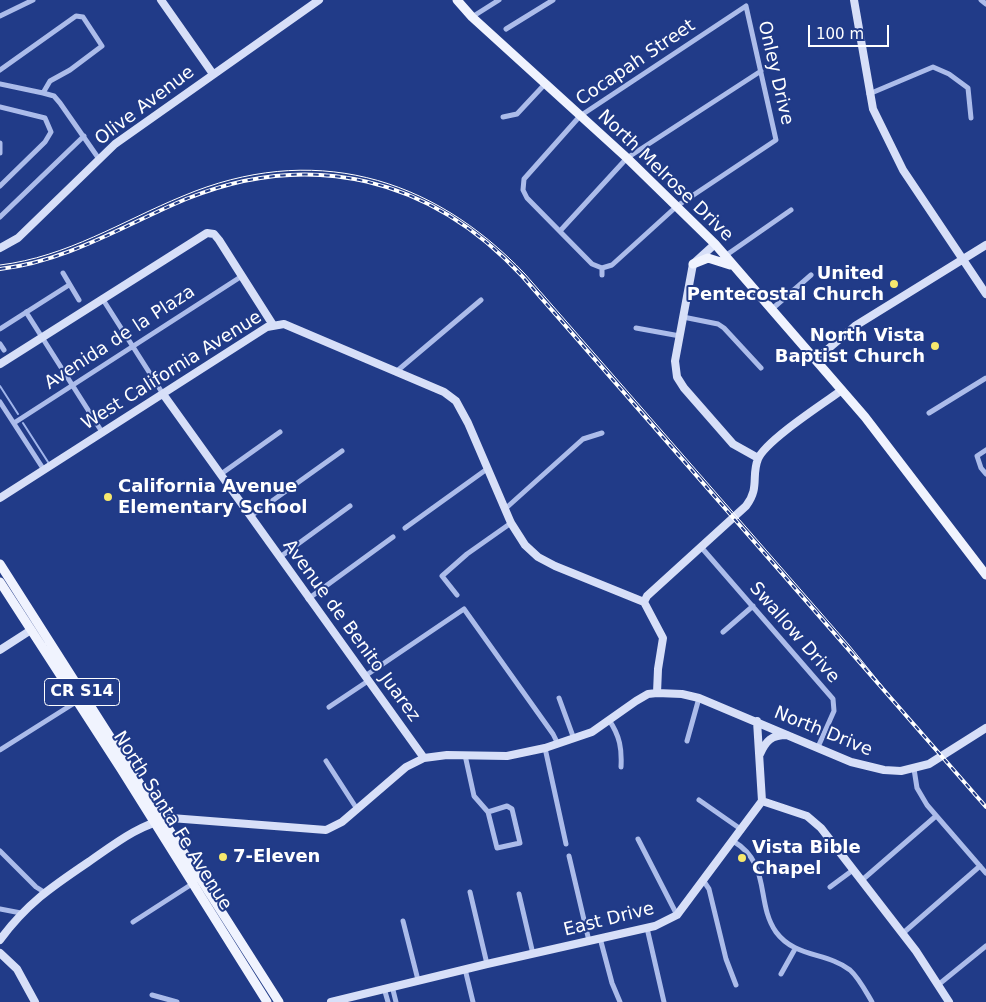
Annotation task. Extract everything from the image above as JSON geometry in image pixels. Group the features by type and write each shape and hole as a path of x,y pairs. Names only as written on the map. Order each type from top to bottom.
{"main road":[{"name":"North Melrose Drive","path":"457,0 472,17 627,158 715,244 842,390 986,575"},
{"path":"693,264 708,258 734,267"},
{"name":"North Santa Fe Avenue","path":"0,564 279,1002"},
{"path":"0,575 14,594 20,595"},
{"name":"North Santa Fe Avenue","path":"0,582 76,702 117,762 268,1002"}],"street":[{"path":"0,16 33,0"},
{"path":"161,0 213,74"},
{"name":"Olive Avenue","path":"0,248 18,238 116,143 319,0"},
{"path":"472,17 499,0"},
{"path":"506,28 553,0"},
{"path":"854,0 873,109 903,170 986,294"},
{"path":"981,0 986,4"},
{"name":"Onley Drive","path":"677,206 772,144 776,135 746,6"},
{"name":"Cocapah Street","path":"560,231 527,198 524,190 524,179 528,174 580,116 746,6"},
{"path":"0,70 76,16 83,17 102,46 70,70 50,81 43,93"},
{"path":"869,94 925,69 938,68 968,88 971,118"},
{"path":"677,206 612,265 602,268 592,264 560,231 627,158 761,72"},
{"path":"0,84 43,93 57,99 100,160"},
{"path":"504,117 517,114 545,84"},
{"path":"0,107 45,118 51,132 45,142 0,186"},
{"path":"0,217 84,136"},
{"path":"0,143 0,153"},
{"path":"724,256 791,210"},
{"path":"0,364 202,234 214,234 219,240 273,325"},
{"path":"715,244 693,264 675,361 677,377 684,388 733,444 758,458"},
{"path":"815,360 855,326 962,258 986,245"},
{"path":"602,268 602,275"},
{"path":"63,274 79,300"},
{"path":"772,310 811,275"},
{"name":"Avenida de la Plaza","path":"14,423 242,276"},
{"path":"0,329 70,285"},
{"name":"Avenue de Benito Juarez","path":"102,298 163,394 424,758"},
{"path":"397,371 481,300"},
{"path":"26,312 102,432"},
{"path":"683,317 718,324 761,368"},
{"name":"West California Avenue","path":"0,498 273,325 284,324 444,392 456,401 468,423 511,523 525,545 538,556 644,602"},
{"path":"636,328 680,336"},
{"path":"0,344 4,350"},
{"path":"930,413 986,378"},
{"path":"0,940 21,913 44,892 127,835 153,822 171,818 326,830 342,822 406,767 424,758 465,755 507,756 545,748 574,739 609,720 648,694 657,693 658,668 663,638 644,602 658,585 750,501 755,488 758,458 769,445 842,390"},
{"path":"0,402 44,470"},
{"path":"220,474 280,432"},
{"path":"505,509 583,439 602,433"},
{"path":"986,450 977,456 981,468 986,474"},
{"path":"251,516 342,451"},
{"path":"405,528 487,469"},
{"path":"280,557 350,506"},
{"path":"457,595 442,576 467,554 511,523"},
{"path":"308,598 393,537"},
{"name":"Swallow Drive","path":"701,547 833,699 834,711 818,747"},
{"path":"723,632 753,606"},
{"path":"329,708 367,678 464,609 553,734 558,744"},
{"path":"0,650 31,630"},
{"name":"North Drive","path":"657,693 682,694 699,698 870,767 892,770 914,769 942,758 986,728"},
{"path":"559,698 574,739"},
{"path":"687,741 699,698"},
{"path":"0,750 76,702"},
{"path":"609,720 617,731 622,748 621,767"},
{"path":"757,722 762,801 807,816 821,828 902,934 949,1002"},
{"path":"759,756 766,741 778,735 788,734"},
{"path":"545,748 566,844"},
{"path":"465,755 474,796 488,812 497,848 520,843 512,809 507,806 488,812"},
{"path":"326,760 357,809"},
{"path":"914,769 921,796 986,873"},
{"path":"699,800 742,830"},
{"name":"East Drive","path":"332,1002 388,987 648,928 671,920 677,915 742,830 762,801"},
{"path":"861,882 936,816"},
{"path":"638,839 677,915"},
{"path":"733,841 751,856 758,870 774,928 784,942 795,949 834,962 850,971 872,1002"},
{"path":"0,851 36,887 44,892"},
{"path":"569,856 589,941"},
{"path":"902,934 980,866"},
{"path":"830,887 853,870"},
{"path":"703,880 709,889 726,959 736,985"},
{"path":"133,922 192,884"},
{"path":"470,892 487,964"},
{"path":"519,894 533,954"},
{"path":"0,909 21,913"},
{"path":"403,921 418,980"},
{"path":"648,928 664,1002"},
{"path":"600,938 612,983 620,1002"},
{"path":"938,986 986,946"},
{"path":"781,974 795,949"},
{"path":"0,953 17,968 35,1002"},
{"path":"465,969 473,1002"},
{"path":"388,987 388,1002"},
{"path":"388,987 396,1002"},
{"path":"152,994 177,1002"}],"waterway":[{"path":"0,386 18,414"},
{"path":"23,423 48,462"}],"tram line":[{"path":"0,265 25,261 71,246 183,196 231,180 277,171 323,171 367,178 409,192 450,212 489,240 525,274 849,645 913,724"}],"railway":[{"path":"0,269 25,265 72,250 186,199 233,184 278,176 323,175 367,182 409,195 449,215 487,242 522,276 986,807"}],"place":[{"name":"United Pentecostal Church","path":"894,284"},
{"name":"North Vista Baptist Church","path":"935,346"},
{"name":"California Avenue Elementary School","path":"108,497"},
{"name":"7-Eleven","path":"223,857"},
{"name":"Vista Bible Chapel","path":"742,858"}]}
